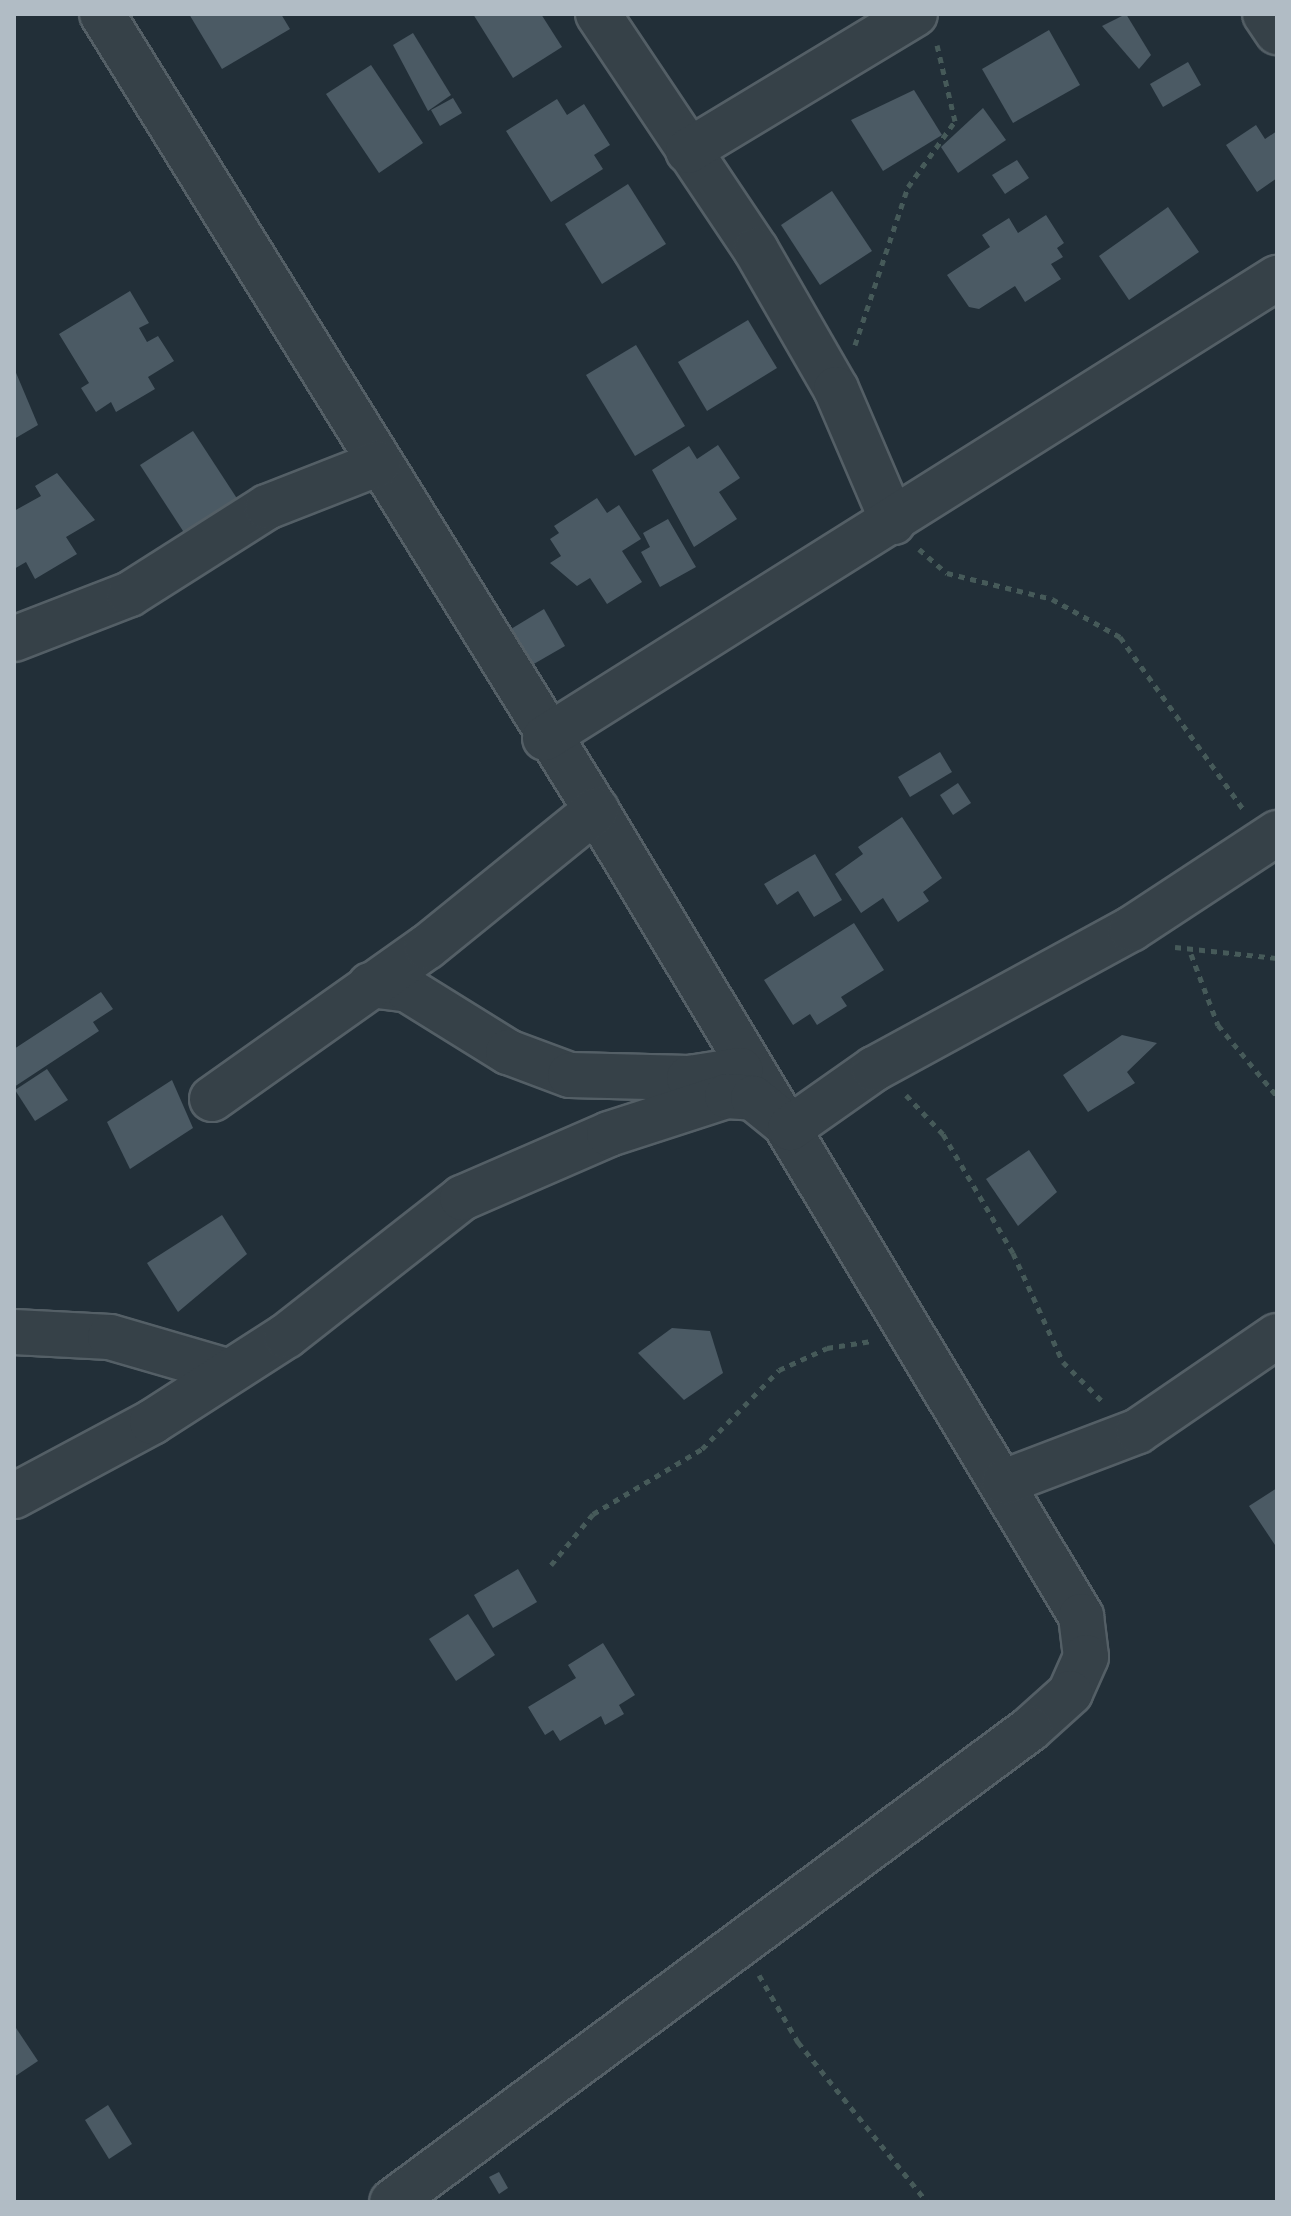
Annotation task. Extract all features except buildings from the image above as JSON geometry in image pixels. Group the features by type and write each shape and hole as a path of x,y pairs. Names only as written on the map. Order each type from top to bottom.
{"street":[{"path":"102,14 545,738 596,810 749,1069 790,1128 901,1327 1004,1482 1081,1616 1086,1657 1070,1693 827,1884 741,1941 392,2202"},
{"path":"598,14 756,250 836,389 893,522"},
{"path":"1265,14 1277,32"},
{"path":"688,151 925,27"},
{"path":"545,738 1277,278"},
{"path":"14,639 130,594 267,507 379,463"},
{"path":"212,1099 370,985 596,810"},
{"path":"790,1128 874,1069 1131,929 1272,836"},
{"path":"370,985 408,990 508,1052 570,1075 689,1078 749,1069"},
{"path":"14,1496 286,1336 432,1216 501,1179 727,1096 753,1098 790,1128"},
{"path":"14,1332 110,1337 227,1371"},
{"path":"1004,1482 1138,1431 1277,1336"}],"path":[{"path":"836,389 908,187 955,121 925,27"},
{"path":"893,522 947,573 1052,599 1120,637 1180,730 1272,836"},
{"path":"1131,929 1191,954 1277,958"},
{"path":"1191,954 1218,1025 1277,1096"},
{"path":"874,1069 943,1134 1013,1253 1072,1376 1138,1431"},
{"path":"551,1565 593,1514 702,1449 779,1370 901,1327"},
{"path":"741,1941 798,2042 927,2202"}]}
